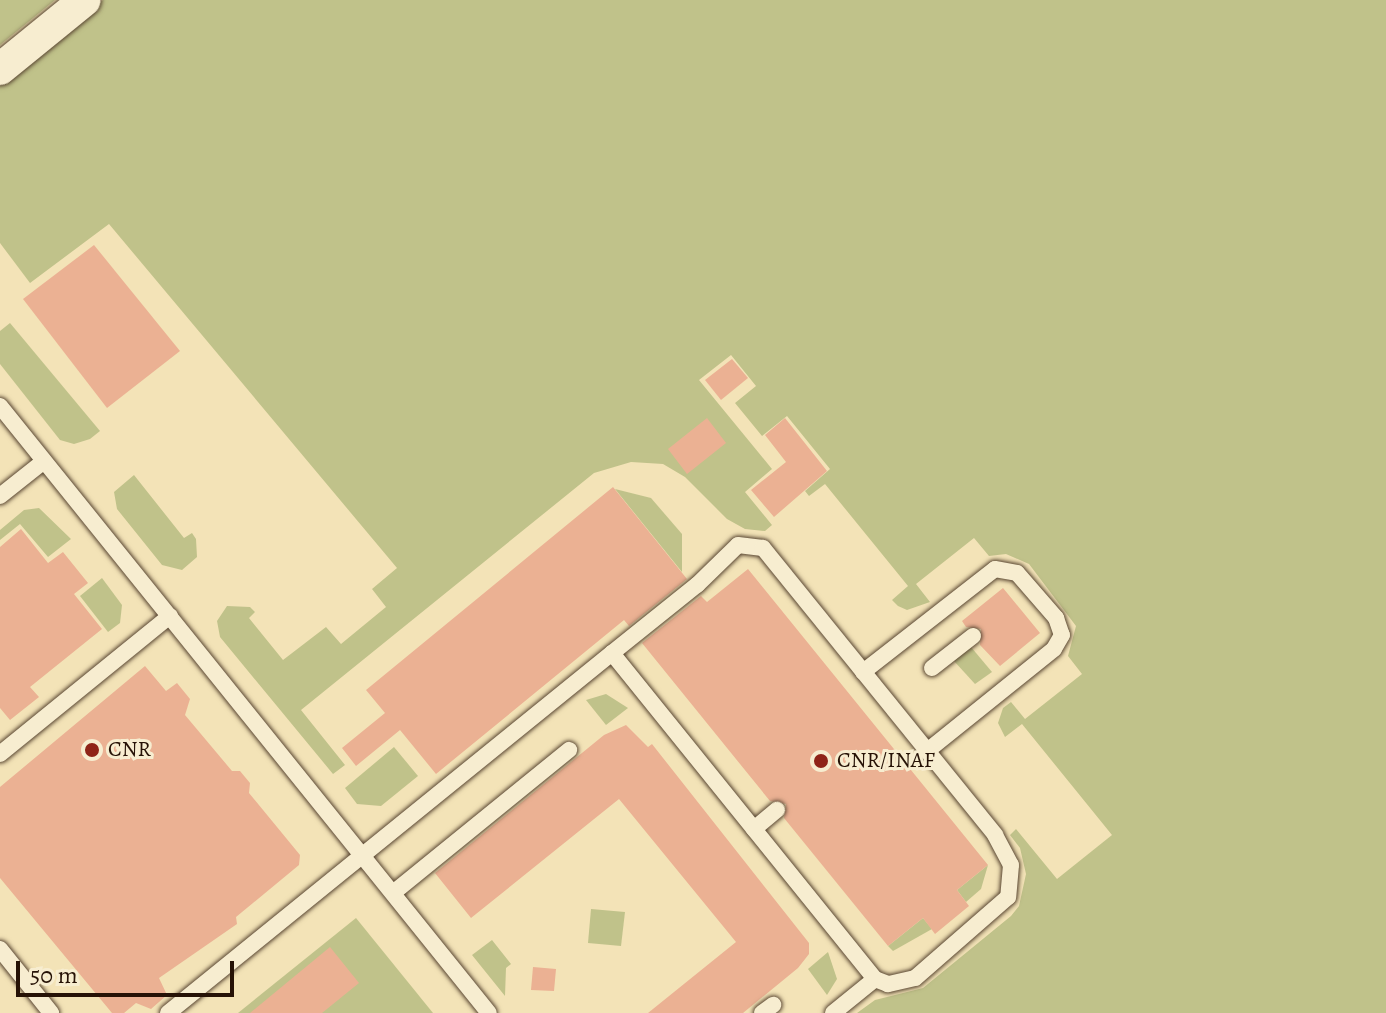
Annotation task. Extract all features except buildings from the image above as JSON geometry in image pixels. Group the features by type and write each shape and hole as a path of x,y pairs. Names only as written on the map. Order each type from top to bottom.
{"street":[{"path":"0,69 85,0"}],"lane":[{"path":"0,406 489,1013"},
{"path":"0,496 44,461"},
{"path":"168,1013 362,855 612,653 697,585 729,551 753,544 763,548 1005,850 1011,865 1008,897 915,978 888,984 875,979 612,653"},
{"path":"863,672 995,569 1017,573 1056,618 1062,635 1054,649 927,751"},
{"path":"0,754 170,616"},
{"path":"932,668 973,636"},
{"path":"393,893 569,750"},
{"path":"754,829 777,810"},
{"path":"0,949 51,1013"},
{"path":"833,1013 875,979"}],"green space":[{"path":"0,0 55,0 0,45"},
{"path":"103,0 1386,0 1386,1013 857,1013 875,1000 923,988 1011,916 1019,906 1026,874 1020,848 1010,835 1016,829 1057,879 1112,835 1022,724 1005,737 998,723 1003,708 1011,702 1025,719 1082,674 1068,656 1076,626 1029,564 1006,554 989,556 974,538 916,584 930,602 907,610 898,606 892,600 908,586 825,484 809,496 805,491 830,469 787,416 762,436 735,403 756,386 731,355 699,380 772,469 745,492 772,525 765,531 745,529 727,519 685,477 663,464 631,462 594,473 301,710 345,765 333,774 220,637 217,621 227,606 250,607 255,612 249,618 283,660 326,627 341,644 386,607 372,589 397,568 109,224 30,283 0,243 0,84"},
{"path":"10,323 100,431 90,439 74,444 60,440 0,364 0,331"},
{"path":"134,475 184,538 192,533 196,539 197,557 182,570 162,565 117,509 114,492"},
{"path":"615,489 651,498 682,534 682,572"},
{"path":"39,508 71,539 48,557 20,524 0,540 0,530 24,510"},
{"path":"102,578 122,605 120,623 108,632 80,596"},
{"path":"971,647 992,672 975,684 954,661"},
{"path":"606,694 628,708 606,725 586,700"},
{"path":"394,747 418,776 381,806 357,804 345,788"},
{"path":"988,865 981,889 966,902 957,890"},
{"path":"591,909 625,912 621,946 588,943"},
{"path":"356,918 433,1013 238,1013"},
{"path":"923,918 932,929 893,951 888,946"},
{"path":"492,940 511,964 506,968 505,996 472,955"},
{"path":"828,952 837,979 827,995 808,969"}],"place":[{"name":"CNR","path":"92,750"},
{"name":"CNR/INAF","path":"821,761"}]}
